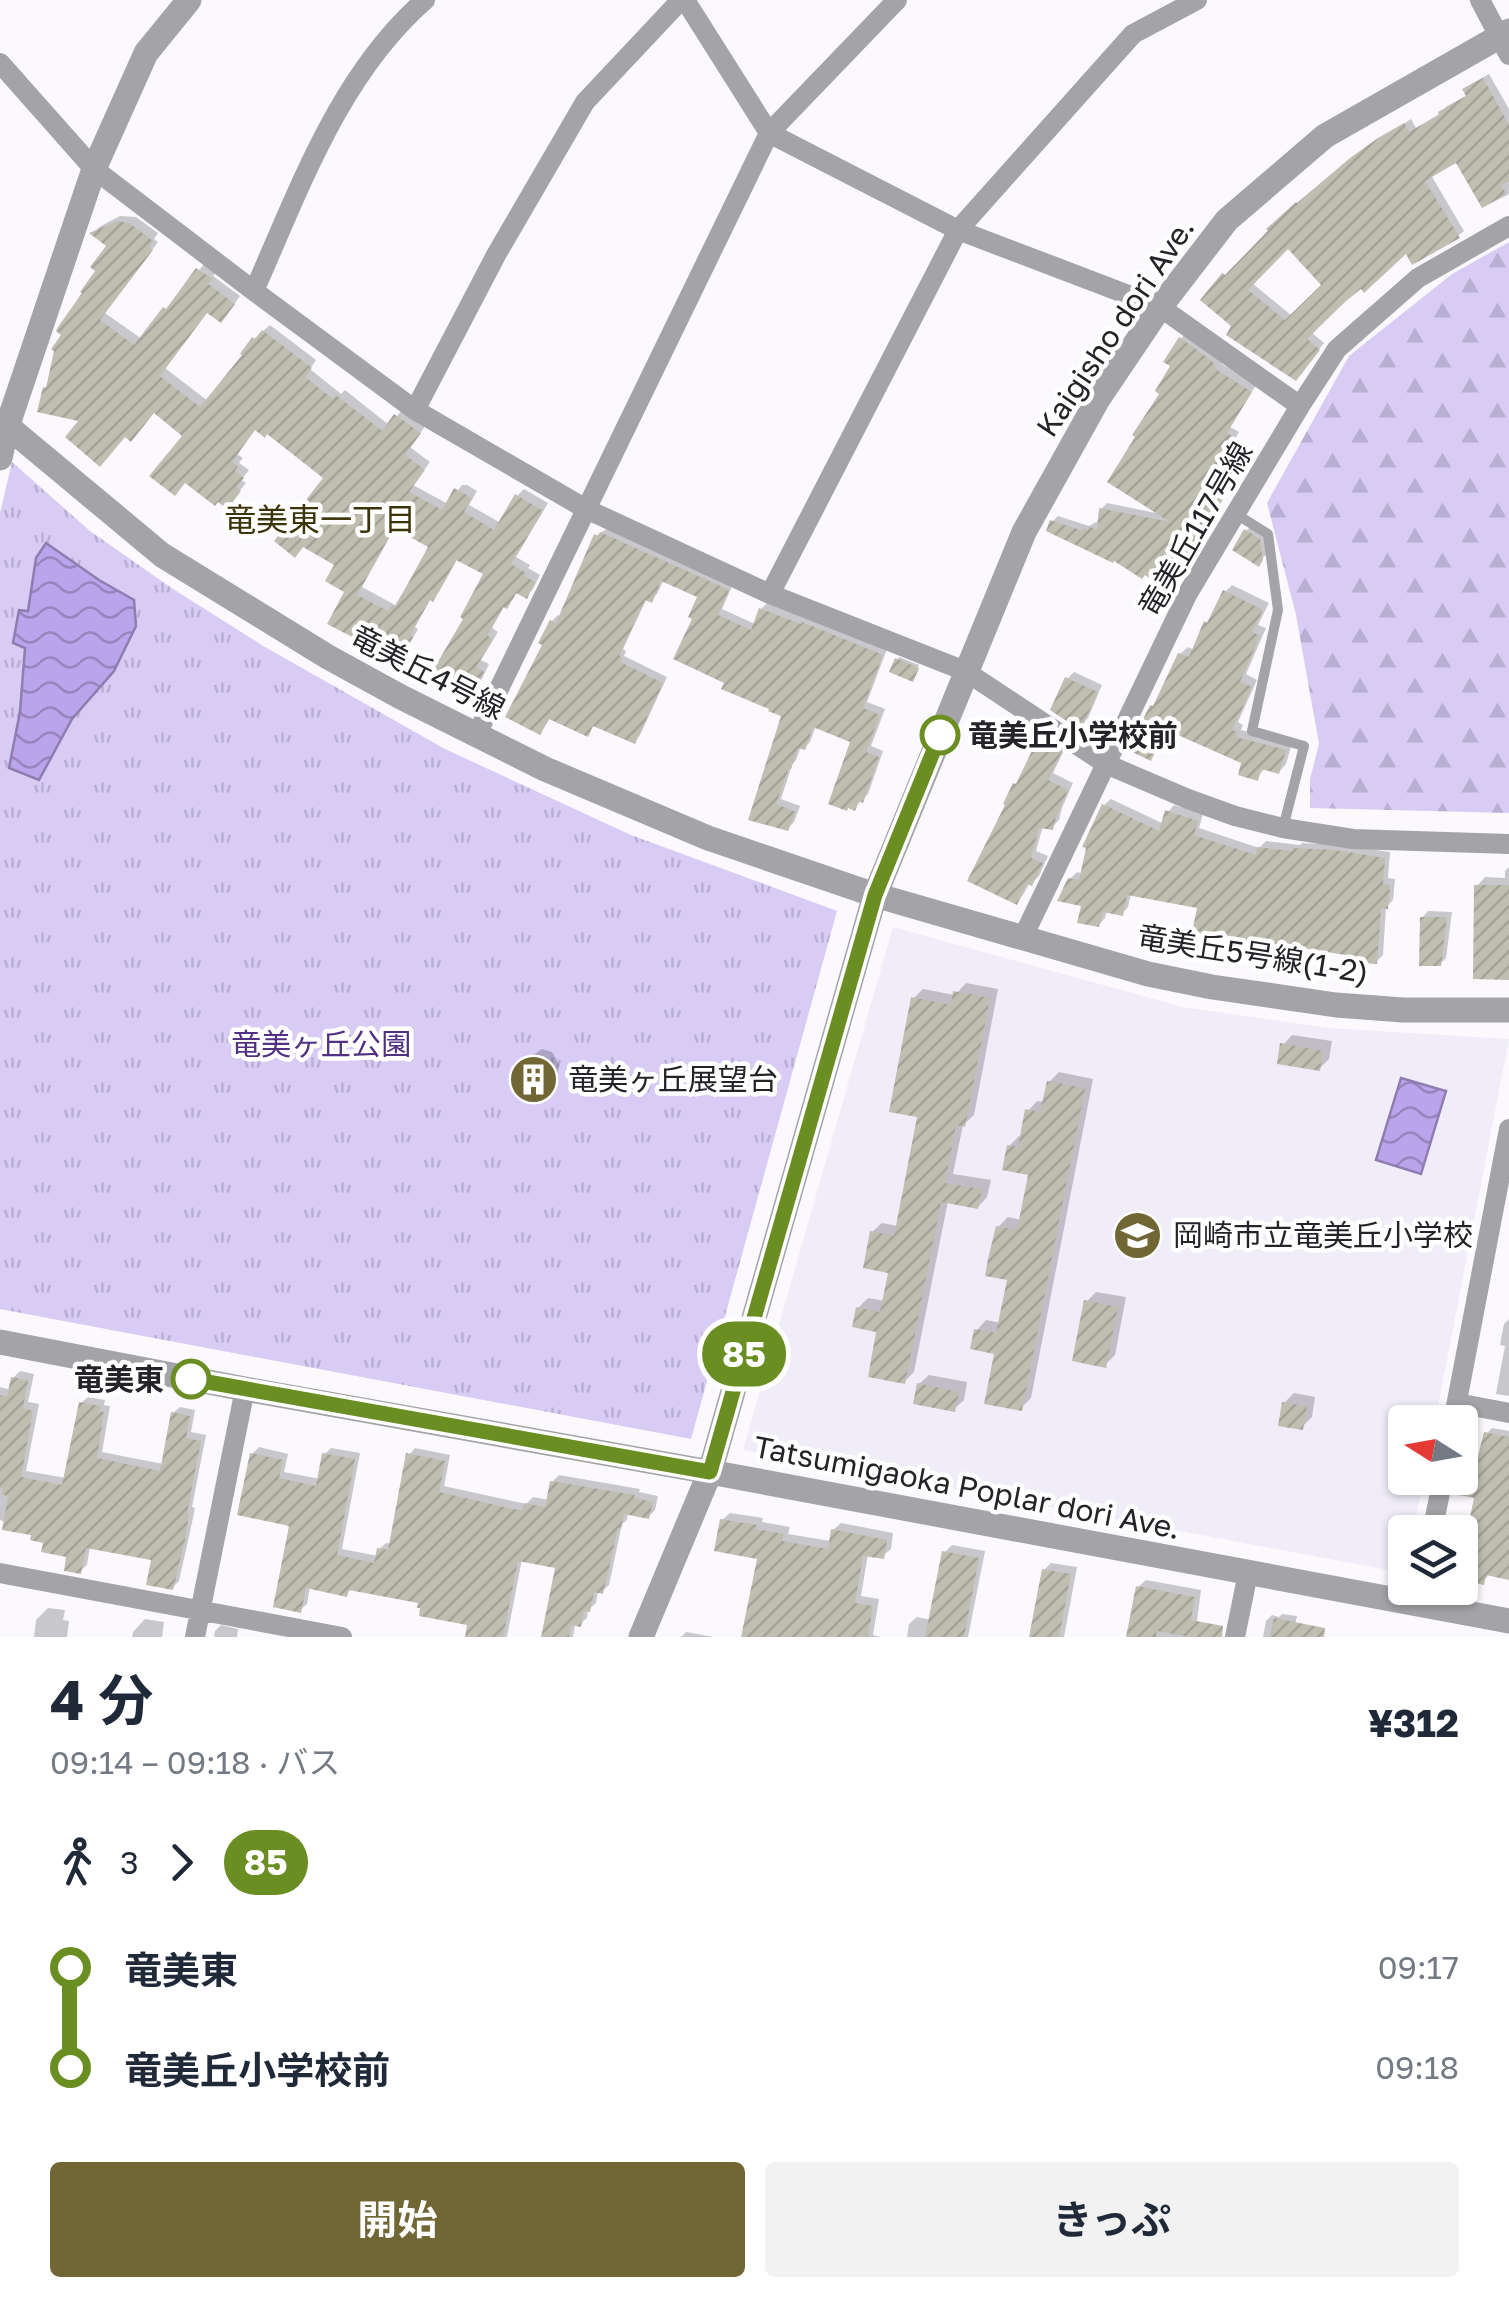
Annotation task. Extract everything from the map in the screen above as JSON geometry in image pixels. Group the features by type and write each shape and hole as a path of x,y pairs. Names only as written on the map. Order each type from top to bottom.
{"street":[{"path":"0,458 4,424 94,169 146,52 189,0"},
{"path":"254,291 320,141 366,65 425,0"},
{"path":"415,410 496,255 585,102 683,0 770,134 958,230 1160,307 1300,406"},
{"path":"477,734 770,134 897,0"},
{"path":"770,594 958,230 1134,34 1198,0"},
{"path":"1480,0 1505,41"},
{"name":"Kaigisho dori Ave.","path":"641,1637 710,1472 875,895 1024,532 1098,400 1160,307 1226,220 1324,136 1505,41"},
{"path":"0,64 94,169 254,291 415,410 586,508 770,594 965,671 1106,764 1188,800 1283,828 1353,839 1509,844"},
{"name":"竜美丘117号線","path":"1023,937 1188,593 1337,349 1418,278 1509,226"},
{"name":"竜美丘4号線","path":"4,424 162,555 401,697 545,769 708,838 875,895"},
{"name":"竜美丘5号線(1-2)","path":"875,895 1148,974 1228,990 1403,1010 1509,1010"},
{"path":"1457,1405 1509,1128"},
{"name":"Tatsumigaoka Poplar dori Ave.","path":"0,1342 1248,1573 1388,1592"},
{"path":"194,1637 245,1389"},
{"path":"1478,1413 1509,1413"},
{"path":"0,1573 342,1637"},
{"path":"1235,1637 1248,1573"},
{"name":"Tatsumigaoka Poplar dori Ave.","path":"1452,1605 1509,1621"}],"lane":[{"path":"1236,514 1268,534 1278,610 1252,731 1304,746 1283,828"}],"shaded area":[{"name":"岡崎市立竜美丘小学校","path":"893,927 1183,1007 1329,1028 1509,1039 1438,1405 1388,1405 1388,1495 1421,1495 1416,1515 1388,1515 1388,1570 743,1450"}],"green space":[{"path":"1509,242 1509,813 1310,808 1310,779 1319,744 1296,615 1267,503 1349,356 1452,274"},
{"name":"竜美ヶ丘公園","path":"12,462 90,531 173,589 265,647 445,749 631,835 837,911 691,1439 0,1309 0,513"}],"water":[{"path":"46,543 134,600 136,626 114,671 72,719 39,780 9,768 20,712 25,648 13,643 19,610 28,611 36,558"},
{"path":"1401,1078 1446,1091 1421,1174 1376,1160"}],"building":[{"path":"1483,78 1509,125 1509,181 1501,185 1506,194 1482,208 1456,163 1425,181 1460,238 1412,265 1406,254 1364,293 1361,289 1346,301 1307,339 1320,350 1296,381 1226,335 1231,326 1200,300 1222,273 1225,275 1266,229 1350,158 1404,123 1409,132 1439,115 1438,112 1466,96 1462,89","holes":["1288,249 1321,285 1285,320 1248,290"]},
{"path":"118,221 129,223 153,241 149,247 153,250 100,320 134,345 196,268 212,279 208,284 235,304 221,323 207,313 160,376 200,407 252,337 255,339 262,330 312,368 305,377 333,399 336,395 382,431 394,414 421,433 405,455 425,470 409,492 442,510 454,488 472,498 464,512 494,530 515,494 543,511 511,564 535,582 527,599 516,593 507,609 503,607 487,636 493,639 476,667 484,672 471,699 429,677 463,619 460,617 483,574 456,560 410,635 413,637 399,661 327,624 344,592 325,581 334,565 303,547 295,558 274,541 323,478 267,434 265,438 255,430 232,462 244,478 237,487 241,491 227,509 218,502 215,506 185,483 175,496 149,476 182,436 154,413 131,442 125,437 100,467 65,437 78,421 37,412 43,387 46,388 54,351 51,349 61,335 56,331 95,271 90,267 106,246 89,233","holes":["394,528 428,547 395,607 392,605 388,611 357,595"]},
{"path":"1179,337 1212,361 1217,370 1252,392 1227,433 1235,438 1210,481 1217,485 1212,494 1222,500 1211,519 1215,521 1173,591 1046,531 1050,520 1083,531 1088,526 1097,530 1099,508 1170,522 1107,482 1159,394 1155,391 1170,366 1163,362"},
{"path":"1244,529 1260,539 1263,560 1259,567 1232,550"},
{"path":"600,532 729,590 718,615 751,630 759,608 883,655 863,708 880,715 866,752 879,757 863,803 859,801 855,811 828,804 850,742 813,727 805,750 798,748 776,804 796,812 788,831 748,820 781,716 721,689 724,683 673,659 692,619 688,617 697,597 661,581 652,603 645,600 619,656 620,662 663,683 635,744 593,726 588,737 549,719 540,735 505,717 542,645 538,643 550,620 556,623 594,534 598,536"},
{"path":"1223,590 1263,610 1252,632 1260,636 1240,682 1252,687 1232,730 1238,732 1236,737 1286,750 1279,774 1261,769 1258,781 1238,775 1241,763 1169,731 1151,761 1128,750 1178,653 1189,657"},
{"path":"895,658 919,668 913,682 889,672"},
{"path":"1065,677 1098,692 1082,727 1050,710"},
{"path":"1039,736 1062,751 1048,780 1068,790 1053,830 1039,828 1031,858 1043,863 1017,905 967,881"},
{"path":"1102,804 1159,831 1165,810 1198,821 1194,835 1256,855 1257,847 1335,850 1385,858 1383,884 1390,885 1388,909 1381,908 1377,964 1350,962 1351,956 1285,945 1282,958 1263,954 1265,948 1192,932 1197,908 1127,895 1123,916 1103,912 1099,927 1077,923 1081,906 1057,901 1068,878 1079,880 1086,848 1082,847"},
{"path":"1474,885 1509,885 1509,980 1473,979"},
{"path":"1420,917 1447,917 1441,966 1419,966"},
{"path":"953,991 990,998 965,1127 956,1125 945,1183 982,1189 978,1209 941,1202 905,1384 868,1377 876,1332 852,1327 856,1307 880,1312 888,1273 863,1268 870,1231 894,1236 917,1117 889,1112 911,997 951,1005"},
{"path":"1280,1043 1323,1051 1320,1071 1277,1064"},
{"name":"竜美ヶ丘展望台","path":"534,1054 546,1057 554,1071 548,1094 511,1087 514,1068"},
{"path":"1047,1081 1085,1088 1022,1411 984,1404 994,1354 970,1349 974,1329 996,1333 1007,1280 985,1276 988,1259 996,1226 1017,1230 1028,1175 1002,1170 1007,1145 1018,1147 1025,1109 1040,1112"},
{"path":"1084,1300 1118,1307 1106,1368 1072,1361"},
{"path":"11,1377 28,1380 23,1408 33,1411 21,1477 62,1485 79,1402 100,1406 99,1411 104,1412 97,1458 160,1471 171,1412 190,1416 186,1438 201,1441 173,1590 146,1585 151,1560 86,1548 81,1574 64,1571 66,1557 41,1552 43,1543 30,1540 31,1535 2,1530 8,1496 0,1488 0,1395 7,1396"},
{"path":"917,1383 959,1392 955,1412 913,1404"},
{"path":"1282,1402 1307,1406 1303,1430 1278,1426"},
{"path":"1484,1432 1509,1437 1509,1580 1486,1575 1484,1585 1478,1584 1478,1515 1471,1515 1474,1498 1459,1495 1478,1495 1478,1456"},
{"path":"250,1453 283,1460 279,1478 316,1486 322,1453 355,1459 337,1555 374,1563 377,1548 388,1550 406,1453 445,1461 439,1492 522,1511 524,1503 545,1507 550,1481 635,1495 634,1498 653,1502 649,1519 624,1514 603,1594 594,1592 590,1612 584,1611 581,1627 571,1625 569,1637 541,1637 555,1568 518,1561 503,1637 465,1637 467,1625 419,1616 418,1603 349,1590 347,1597 306,1588 301,1613 273,1607 289,1526 237,1515"},
{"path":"720,1519 784,1534 782,1541 828,1549 831,1529 887,1540 884,1559 863,1556 855,1603 873,1606 868,1637 741,1637 757,1559 714,1551"},
{"path":"942,1551 979,1558 964,1637 925,1637"},
{"path":"1042,1569 1071,1574 1059,1637 1029,1637"},
{"path":"1136,1586 1195,1597 1191,1620 1223,1626 1222,1637 1189,1637 1157,1631 1156,1637 1126,1637"},
{"path":"1274,1618 1325,1628 1324,1637 1270,1637"}],"bus line":[{"name":"85","path":"191,1379 710,1472 875,895 940,735"}],"place":[{"name":"竜美丘小学校前","path":"940,735"},
{"name":"竜美ヶ丘展望台","path":"533,1079"},
{"name":"岡崎市立竜美丘小学校","path":"1138,1235"},
{"name":"竜美東","path":"191,1379"}],"district":[{"name":"竜美東一丁目","path":"320,519"}]}
